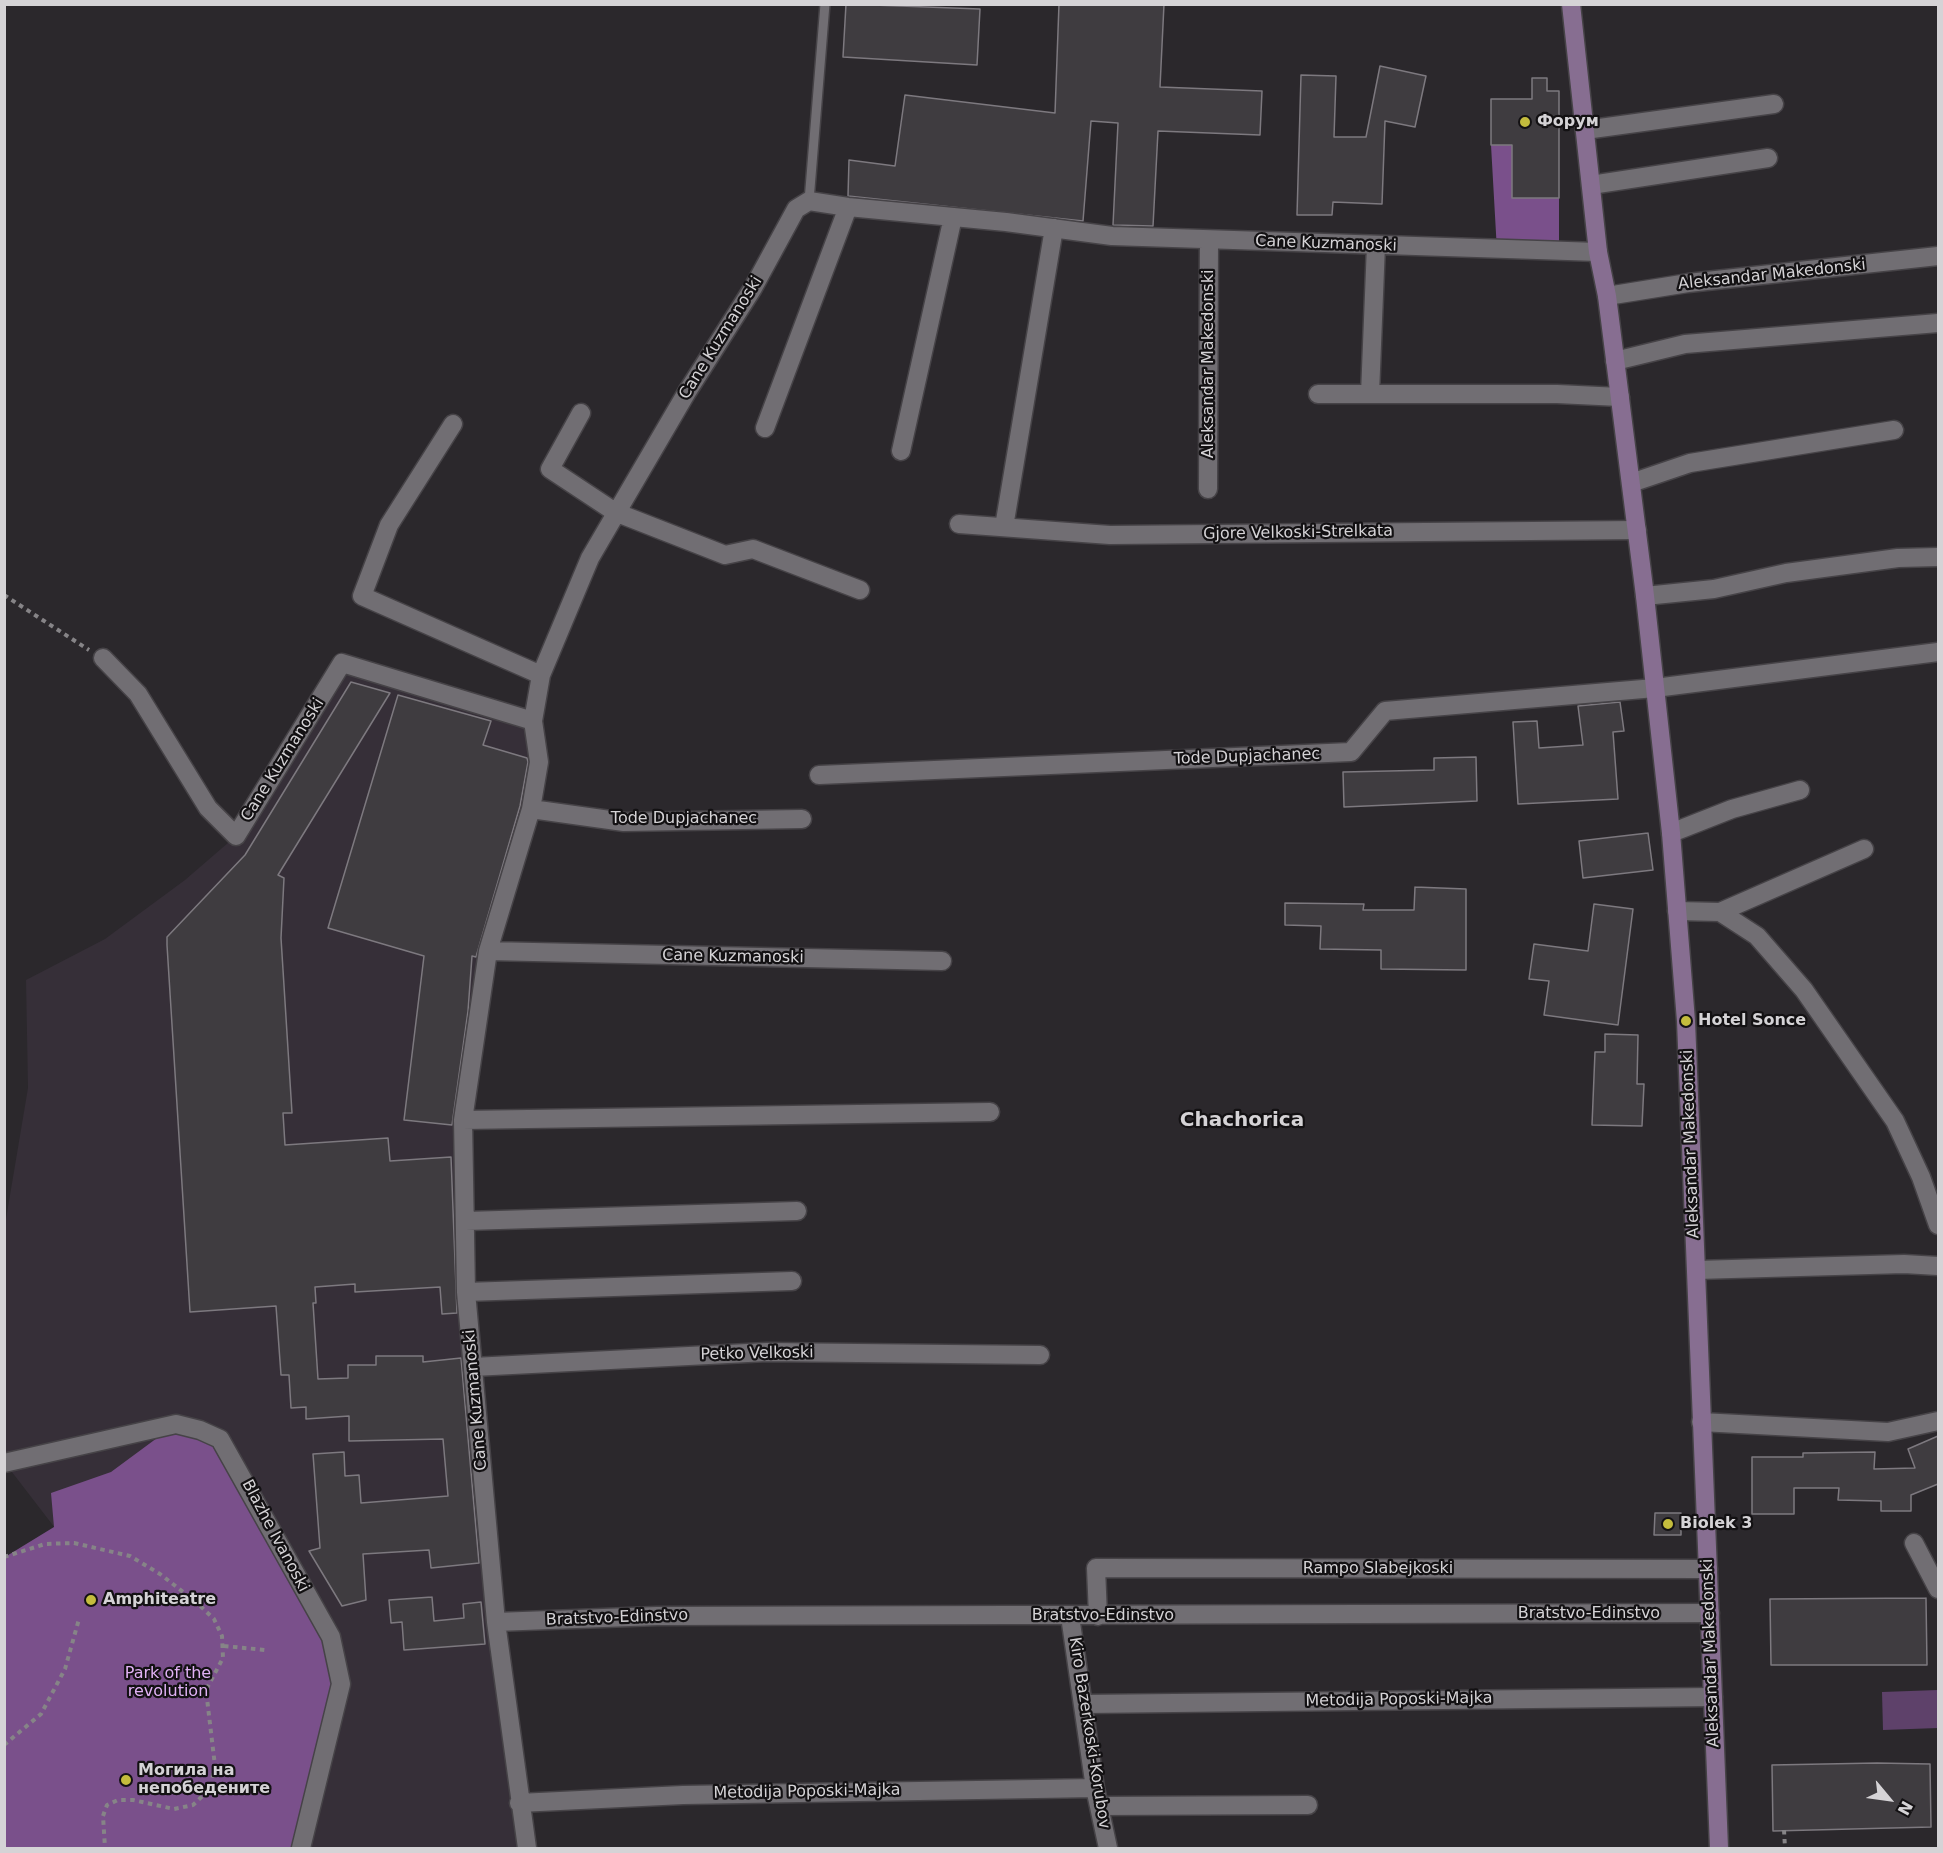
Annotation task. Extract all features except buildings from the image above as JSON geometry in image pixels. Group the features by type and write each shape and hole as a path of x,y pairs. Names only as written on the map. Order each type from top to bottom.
{"street":[{"name":"Aleksandar Makedonski","path":"1574,5 1598,252 1607,296 1645,596 1671,833 1686,1021 1719,1848"},
{"path":"1585,130 1774,104"},
{"path":"1591,185 1768,158"},
{"name":"Cane Kuzmanoski","path":"527,1848 519,1803 496,1622 466,1292 463,1120 488,951 531,808 539,762 533,721 541,675 590,558 615,512 753,288 796,209 809,201 1112,236 1598,252"},
{"path":"765,428 848,207"},
{"path":"901,451 953,217"},
{"path":"1004,527 1054,228"},
{"name":"Aleksandar Makedonski","path":"1208,489 1209,240"},
{"path":"1370,394 1376,245"},
{"name":"Aleksandar Makedonski","path":"1607,296 1688,283 1938,256"},
{"path":"1615,361 1685,344 1938,323"},
{"path":"1318,394 1620,397"},
{"path":"581,413 550,469 615,512 725,555 753,549 860,590"},
{"path":"453,424 389,525 362,596 541,675"},
{"path":"1631,483 1690,463 1894,430"},
{"name":"Gjore Velkoski-Strelkata","path":"959,524 1110,535 1637,530"},
{"path":"1645,596 1714,589 1797,571 1898,558 1938,557"},
{"path":"1655,688 1938,652"},
{"name":"Cane Kuzmanoski","path":"103,658 138,694 208,808 236,836 342,663 533,721"},
{"name":"Tode Dupjachanec","path":"819,775 1351,752 1385,711 1655,688"},
{"path":"1671,833 1732,809 1800,790"},
{"name":"Tode Dupjachanec","path":"531,808 624,822 802,819"},
{"path":"1677,911 1720,912 1864,849"},
{"path":"1720,912 1757,936 1804,990 1895,1121 1921,1177 1938,1225"},
{"name":"Cane Kuzmanoski","path":"488,951 942,961"},
{"path":"463,1120 990,1112"},
{"path":"466,1221 797,1211"},
{"path":"1697,1270 1904,1264 1938,1266"},
{"path":"466,1292 792,1281"},
{"name":"Petko Velkoski","path":"473,1367 767,1352 1040,1355"},
{"path":"1701,1422 1888,1432 1938,1421"},
{"name":"Blazhe Ivanoski","path":"4,1463 176,1424 201,1430 220,1439 331,1637 341,1684 301,1848"},
{"path":"1914,1543 1938,1589"},
{"name":"Rampo Slabejkoski","path":"1098,1616 1096,1568 1708,1569"},
{"name":"Bratstvo-Edinstvo","path":"496,1622 657,1616 1710,1613"},
{"name":"Kiro Bazerkoski-Korubov","path":"1070,1616 1085,1704 1095,1788 1108,1848"},
{"name":"Metodija Poposki-Majka","path":"1085,1704 1713,1697"},
{"name":"Metodija Poposki-Majka","path":"519,1803 683,1795 1095,1788"},
{"path":"1099,1806 1308,1805"}],"lane":[{"path":"809,201 825,4"}],"path":[{"path":"4,595 103,658"},
{"path":"4,1557 45,1544 74,1543 130,1556 160,1574 214,1619 224,1646 223,1658 206,1690 215,1766 210,1789 193,1805 174,1809 133,1800 118,1800 107,1805 104,1816 105,1848"},
{"path":"4,1745 41,1714 65,1669 79,1619"},
{"path":"224,1646 265,1650"},
{"path":"1784,1830 1785,1848"}],"shaded area":[{"path":"342,663 533,721 539,762 475,1033 466,1221 527,1848 301,1848 5,1463 5,1225 28,1088 26,980 105,939 185,880 236,836"},
{"path":"1938,1690 1938,1728 1883,1730 1882,1692"}],"green space":[{"path":"1491,145 1512,145 1559,198 1559,251 1497,251"},
{"name":"Park of the revolution","path":"176,1424 220,1439 299,1581 341,1684 301,1848 5,1848 5,1557 54,1527 51,1493 111,1472"}],"place":[{"name":"Форум","path":"1525,122"},
{"name":"Hotel Sonce","path":"1686,1021"},
{"name":"Biolek 3","path":"1668,1524"},
{"name":"Amphiteatre","path":"91,1600"},
{"name":"Могила на непобедените","path":"126,1780"}],"district":[{"name":"Chachorica","path":"1242,1121"}]}
